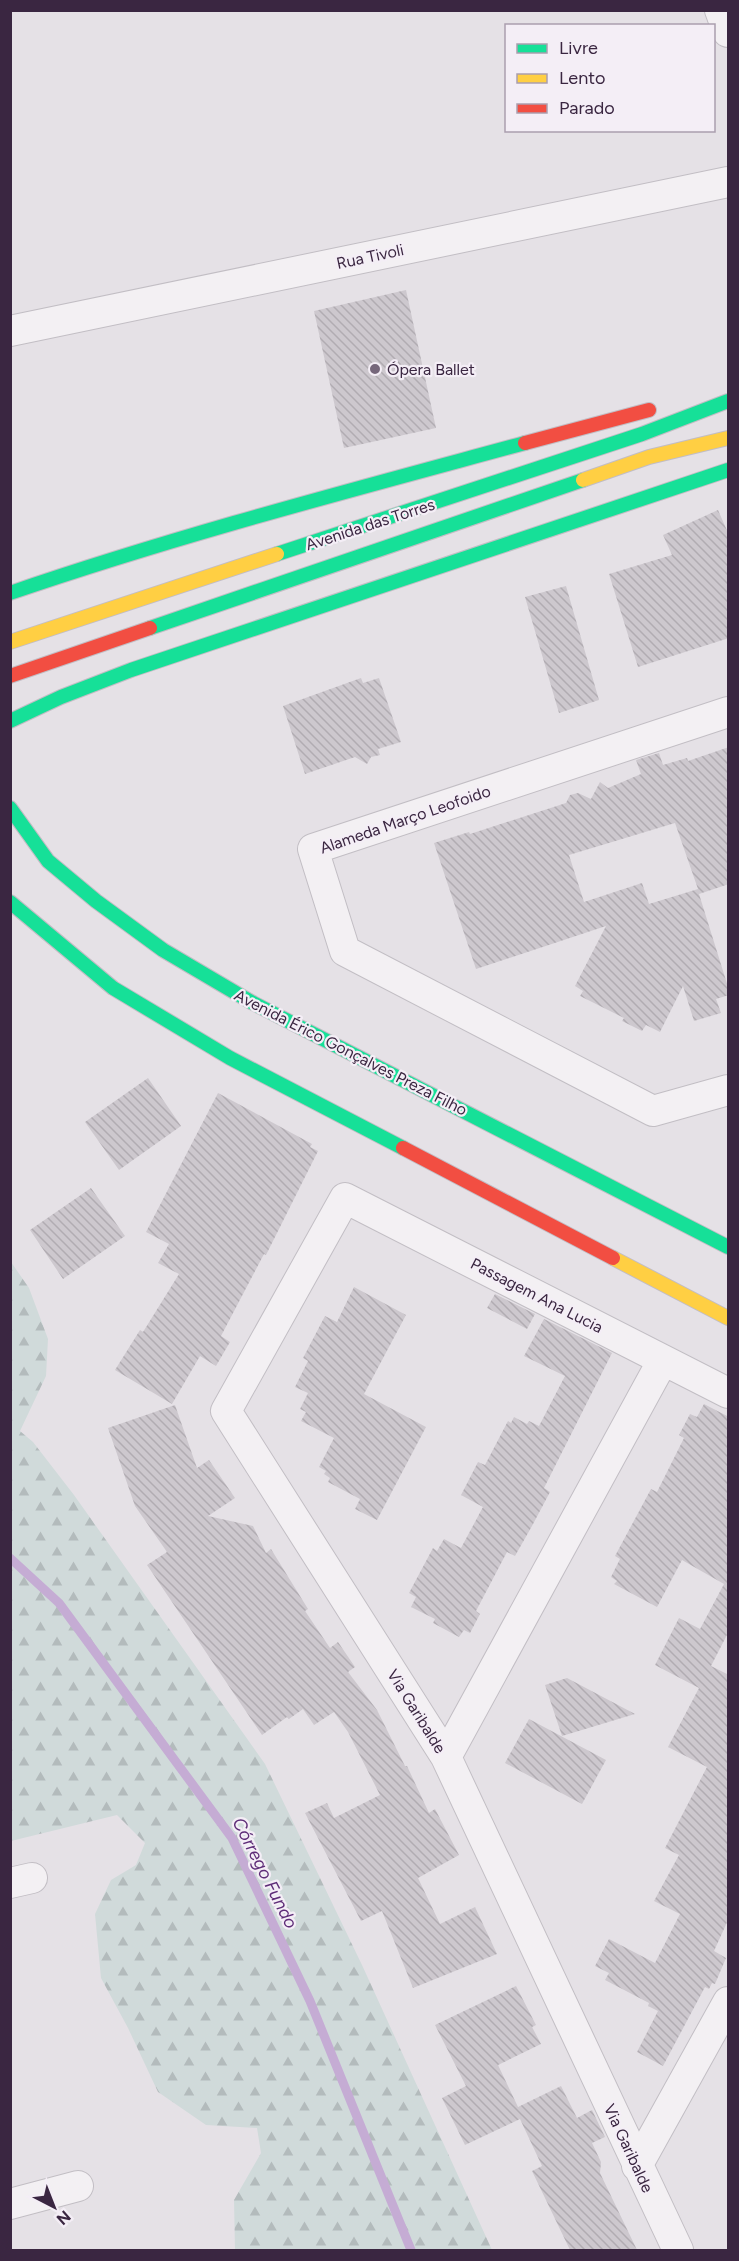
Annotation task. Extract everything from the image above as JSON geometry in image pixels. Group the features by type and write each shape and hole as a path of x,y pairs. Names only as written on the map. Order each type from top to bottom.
{"main road":[{"path":"706,395 729,389"},
{"name":"Avenida das Torres","path":"10,642 642,434 729,401"},
{"path":"10,593 102,561 359,488 661,407"},
{"name":"Avenida das Torres","path":"10,676 649,457 729,438"},
{"path":"10,721 61,697 131,670 729,470"},
{"name":"Avenida Érico Gonçalves Preza Filho","path":"10,808 48,861 96,901 163,950 253,1003 729,1247"},
{"path":"10,902 113,988 230,1058 729,1318"}],"street":[{"path":"720,10 729,32"},
{"name":"Rua Tivoli","path":"10,331 729,182"},
{"name":"Alameda Março Leofoido","path":"729,712 313,849 345,951 653,1111 729,1089"},
{"name":"Passagem Ana Lucia","path":"345,1198 729,1393"},
{"name":"Via Garibalde","path":"345,1198 226,1411 446,1757 678,2250"},
{"path":"446,1757 663,1360"},
{"path":"637,2166 729,2002"},
{"path":"10,2204 78,2186"}],"green space":[{"path":"11,1262 29,1288 48,1339 46,1376 20,1431 33,1442 74,1495 265,1764 362,1965 492,2250 235,2250 234,2200 261,2153 257,2128 206,2125 158,2092 101,1978 95,1914 111,1880 136,1865 145,1843 117,1815 11,1841"}],"building":[{"name":"Ópera Ballet","path":"406,290 436,428 344,448 314,311"},
{"path":"718,510 729,535 729,638 638,667 609,574 672,555 663,535"},
{"path":"566,586 599,700 559,713 525,597"},
{"path":"361,678 363,683 379,678 401,742 378,749 380,755 371,757 367,764 355,757 305,774 283,706"},
{"path":"729,747 729,884 699,894 729,990 729,995 716,999 721,1013 694,1021 683,986 660,1032 646,1025 642,1031 622,1021 624,1018 580,996 583,991 575,986 606,926 476,969 434,843 469,832 470,834 566,803 570,795 578,793 591,799 600,782 608,788 641,774 636,760 659,753 663,765 687,758 688,761","holes":["675,823 698,889 649,904 642,883 584,902 569,855"]},
{"path":"148,1078 181,1126 119,1170 85,1122"},
{"path":"218,1093 312,1144 310,1147 318,1151 266,1255 264,1254 221,1336 230,1342 216,1366 200,1356 172,1404 115,1370 140,1330 143,1332 179,1274 158,1263 169,1244 146,1232"},
{"path":"91,1188 125,1236 63,1279 30,1230"},
{"path":"354,1287 406,1315 364,1394 426,1427 377,1520 355,1509 360,1499 328,1482 330,1478 324,1474 326,1471 319,1467 334,1438 301,1421 306,1412 300,1409 308,1393 295,1387 308,1361 303,1358 325,1316 337,1322"},
{"path":"495,1294 535,1314 527,1329 487,1308"},
{"path":"544,1319 612,1353 544,1488 550,1492 532,1526 515,1556 507,1552 476,1611 480,1614 470,1633 464,1630 459,1637 433,1623 435,1619 411,1607 416,1597 409,1593 433,1548 437,1551 444,1539 461,1548 483,1507 461,1495 478,1462 485,1465 508,1421 511,1423 514,1417 527,1424 529,1421 539,1426 565,1376 524,1356"},
{"path":"704,1404 729,1417 729,1631 711,1666 729,1675 729,1918 714,1951 726,1958 715,1984 712,1983 709,1989 705,1987 663,2066 637,2052 658,2011 648,2006 649,2003 605,1980 609,1973 595,1966 609,1939 655,1963 680,1914 654,1901 679,1855 665,1848 707,1767 668,1747 699,1688 655,1665 679,1618 700,1629 724,1584 682,1560 657,1607 614,1584 617,1581 611,1577 620,1559 615,1556 651,1489 657,1492 684,1438 679,1435 690,1414 697,1417"},
{"path":"175,1405 197,1468 209,1460 235,1498 208,1516 253,1526 266,1553 271,1549 308,1609 305,1611 330,1648 338,1642 355,1667 348,1672 377,1710 429,1813 435,1809 459,1855 418,1878 440,1924 475,1907 497,1954 413,1988 382,1911 361,1921 305,1813 327,1803 334,1818 380,1795 348,1732 334,1712 314,1725 303,1709 289,1719 287,1717 262,1735 147,1565 167,1552 135,1506 108,1428"},
{"path":"567,1678 635,1714 562,1736 545,1685"},
{"path":"529,1719 606,1760 582,1804 505,1763"},
{"path":"516,1986 536,2025 532,2027 541,2044 498,2065 518,2107 561,2086 577,2118 592,2110 605,2137 592,2143 601,2162 600,2173 637,2250 570,2250 532,2171 542,2166 520,2119 465,2145 442,2098 466,2086 435,2025"}],"waterway":[{"name":"Córrego Fundo","path":"10,1558 59,1603 232,1838 310,2001 411,2250"}],"traffic: fast":[{"path":"277,554 642,434 728,401"},
{"path":"10,593 202,532 525,443"},
{"path":"10,721 61,697 131,670 728,470"},
{"path":"150,628 583,480"},
{"path":"10,808 48,861 96,901 163,950 253,1003 728,1247"},
{"path":"10,902 113,988 230,1058 403,1148"}],"traffic: slow":[{"path":"583,480 649,457 728,438"},
{"path":"10,642 277,554"},
{"path":"613,1258 728,1318"}],"traffic: jam":[{"path":"525,443 649,410"},
{"path":"10,676 150,628"},
{"path":"403,1148 613,1258"}],"place":[{"name":"Ópera Ballet","path":"375,369"}]}
